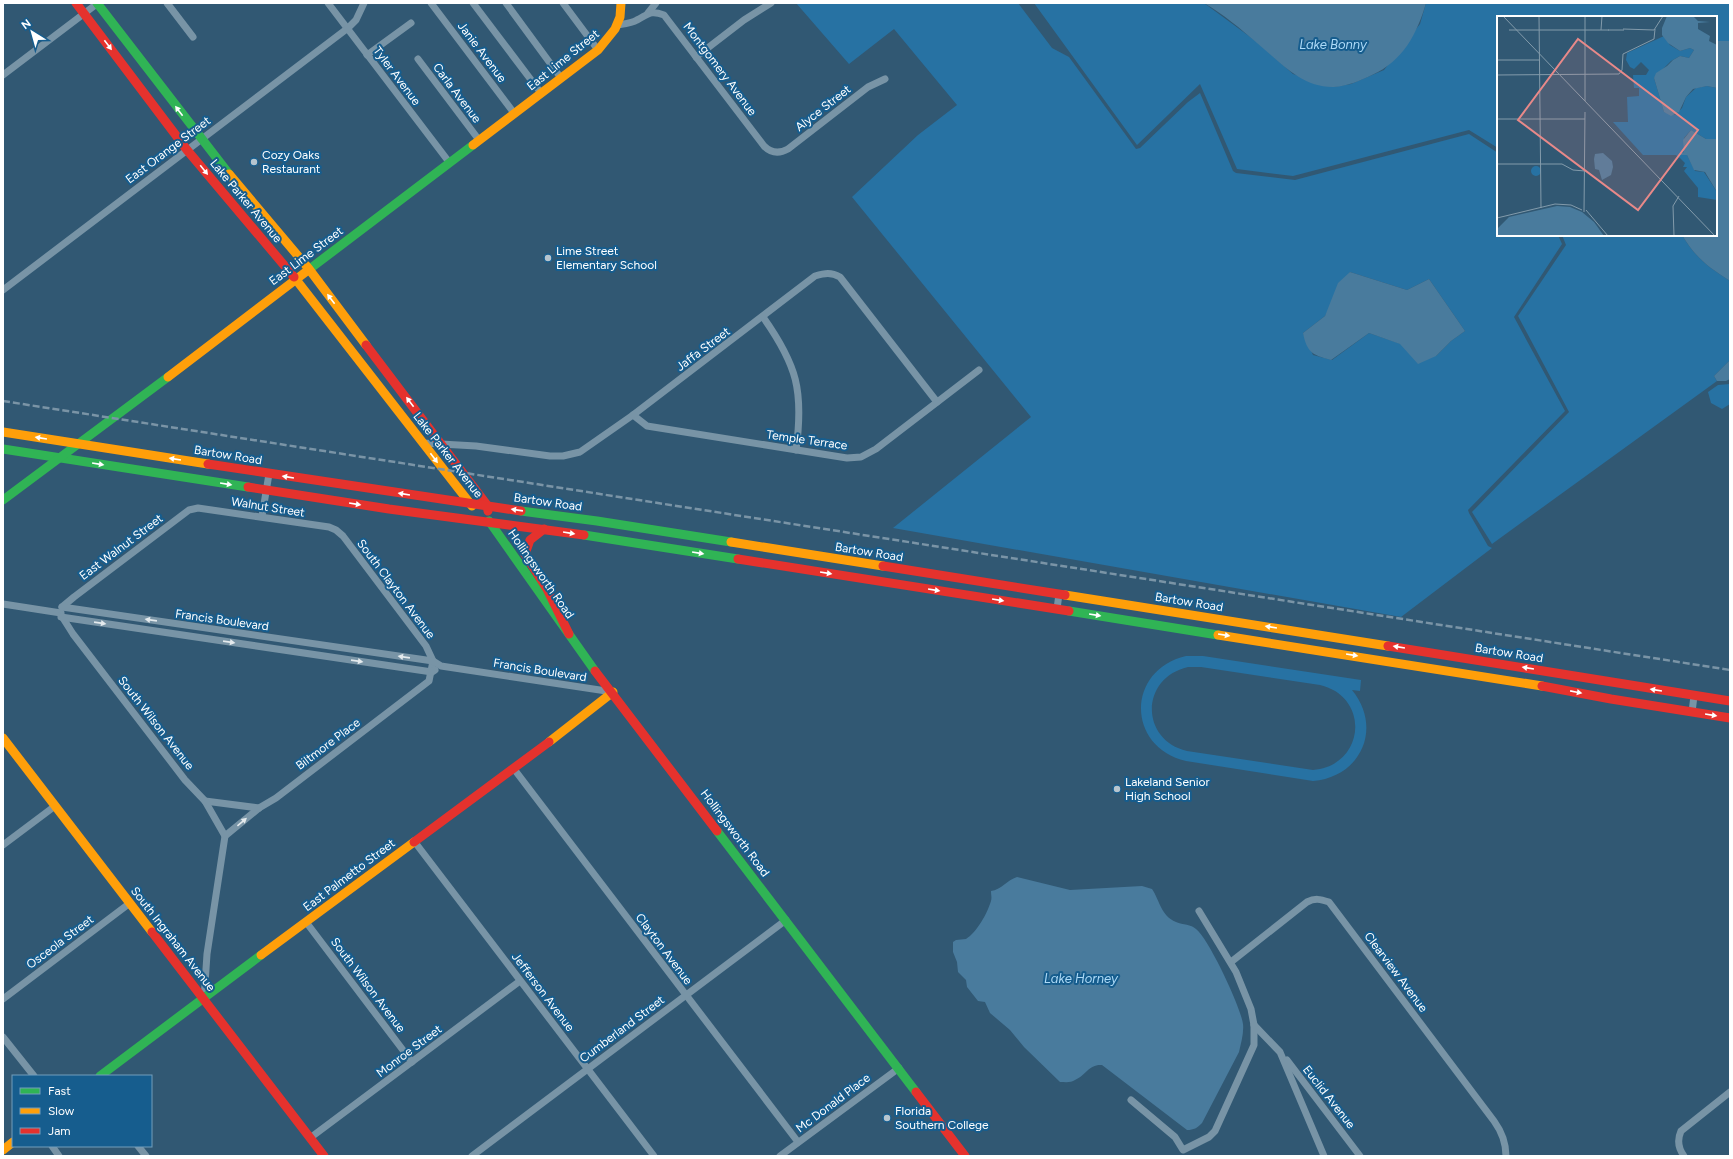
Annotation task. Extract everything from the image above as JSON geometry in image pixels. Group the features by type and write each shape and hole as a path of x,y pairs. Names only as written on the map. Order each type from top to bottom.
{"main road":[{"name":"Lake Parker Avenue","path":"76,3 187,150 296,279 470,505 489,521"},
{"name":"Lake Parker Avenue","path":"97,3 201,139 309,269 442,444 487,506 489,521"},
{"path":"618,25 622,3"},
{"name":"East Lime Street","path":"3,500 598,50 610,37 618,25"},
{"name":"Bartow Road","path":"3,432 470,505 487,506 1059,594 1535,669 1730,702"},
{"path":"3,449 426,514 544,529 1534,684 1730,718"},
{"name":"Hollingsworth Road","path":"489,521 569,634 965,1156"},
{"path":"544,529 530,540 525,554 547,589 569,634"},
{"name":"East Palmetto Street","path":"101,1075 204,999 207,994 514,769 613,692"},
{"name":"South Ingraham Avenue","path":"3,738 324,1156"},
{"path":"3,1150 12,1143"}],"street":[{"path":"3,75 97,3"},
{"path":"167,3 193,37"},
{"name":"Tyler Avenue","path":"328,3 449,162"},
{"name":"East Orange Street","path":"3,290 348,28 356,20 364,3"},
{"name":"Janie Avenue","path":"431,3 514,113"},
{"path":"473,3 541,93"},
{"path":"506,3 561,78"},
{"path":"563,3 598,50"},
{"path":"618,25 637,21 648,13 656,3"},
{"path":"696,57 744,20 771,3"},
{"name":"Montgomery Avenue","path":"648,13 656,12 664,15 764,146 774,152"},
{"path":"367,55 411,23"},
{"name":"Carla Avenue","path":"418,59 479,140"},
{"name":"Alyce Street","path":"774,152 782,153 788,150 868,87 885,79"},
{"name":"Jaffa Street","path":"423,443 476,446 563,456 580,452 593,445 815,276 832,273 840,276 937,402"},
{"path":"763,317 784,349 797,381 800,420 796,450"},
{"name":"Temple Terrace","path":"633,415 647,426 847,458 861,457 876,449 979,370"},
{"path":"262,516 269,474"},
{"name":"Walnut Street","path":"194,509 262,516 328,527 338,532"},
{"name":"East Walnut Street","path":"62,612 74,597 178,518 189,510 194,509"},
{"name":"South Clayton Avenue","path":"338,532 352,548 426,646 433,661"},
{"path":"1057,609 1059,594"},
{"name":"Francis Boulevard","path":"3,604 188,626 310,643 433,661 441,666 613,692"},
{"name":"Francis Boulevard","path":"62,612 186,636 432,672"},
{"name":"South Wilson Avenue","path":"62,612 185,780 205,802"},
{"path":"186,636 188,626"},
{"path":"309,654 310,643"},
{"path":"432,672 433,661"},
{"path":"432,672 441,666"},
{"name":"Biltmore Place","path":"226,836 259,808 276,798 429,681 432,672"},
{"path":"1692,712 1694,696"},
{"name":"Clayton Avenue","path":"514,769 798,1142"},
{"path":"205,802 259,808"},
{"path":"204,999 207,954 226,836 205,802"},
{"path":"3,845 55,806"},
{"name":"Jefferson Avenue","path":"414,842 654,1156"},
{"name":"Clearview Avenue","path":"1231,962 1307,902 1312,899 1321,899 1328,902 1502,1132 1506,1145 1506,1156"},
{"name":"Osceola Street","path":"3,999 130,903"},
{"path":"1131,1100 1175,1136 1184,1153 1209,1137 1214,1131 1254,1044 1254,1025 1251,1009 1231,962 1199,911"},
{"name":"Cumberland Street","path":"472,1156 786,920"},
{"name":"South Wilson Avenue","path":"306,922 412,1062"},
{"name":"Monroe Street","path":"310,1138 520,981"},
{"name":"Euclid Avenue","path":"1254,1025 1280,1052 1360,1156"},
{"path":"3,1037 33,1075"},
{"name":"Euclid Avenue","path":"1280,1052 1324,1156"},
{"name":"Mc Donald Place","path":"780,1156 899,1068"},
{"path":"1684,1156 1678,1146 1678,1136 1684,1127 1730,1092"},
{"path":"53,1147 59,1156"},
{"path":"139,1147 146,1156"}],"shaded area":[{"path":"796,3 1018,3 1052,48 1069,57 1136,149 1140,148 1188,102 1200,93 1233,171 1236,173 1295,180 1469,134 1497,152 1497,236 1558,236 1562,244 1514,317 1565,411 1468,510 1488,546 1492,548 1401,617 893,528 1031,417 852,197 918,135 957,105 894,29 849,64","holes":["1350,272 1407,290 1429,279 1465,331 1451,341 1436,356 1369,333 1332,360 1313,355 1303,333 1325,316"]},
{"path":"1034,3 1204,3 1257,42 1293,74 1333,87 1351,84 1384,70 1420,24 1426,3 1730,3 1730,41 1717,41 1717,16 1497,16 1497,147 1469,130 1293,176 1237,169 1200,84 1137,145"},
{"path":"1562,236 1683,236 1697,256 1730,281 1730,360 1714,376 1717,381 1492,544 1472,512 1569,412 1518,316 1566,245"},
{"path":"1730,384 1730,404 1722,409 1711,403 1708,392 1718,385"},
{"path":"1186,656 1203,656 1361,680 1360,691 1352,690 1361,705 1366,720 1366,734 1362,748 1355,760 1344,770 1330,778 1313,781 1186,761 1166,753 1152,741 1144,725 1141,708 1144,692 1152,676 1166,664","holes":["1188,667 1201,667 1320,685 1336,692 1348,703 1354,716 1355,730 1352,745 1343,757 1330,766 1313,770 1187,751 1172,745 1161,735 1154,722 1152,709 1154,696 1161,683 1172,673"]}],"water":[{"name":"Lake Bonny","path":"1204,3 1426,3 1413,36 1392,62 1383,69 1363,79 1334,87 1322,86 1302,79 1283,66 1232,22"},
{"path":"1717,41 1730,41 1730,281 1697,256 1683,236 1717,236"},
{"path":"1350,272 1407,290 1429,279 1465,331 1451,341 1436,356 1418,364 1400,344 1369,333 1331,360 1315,355 1309,349 1303,333 1325,316 1338,283"},
{"path":"1730,360 1730,379 1726,381 1717,381 1714,376"},
{"name":"Lake Horney","path":"1017,877 1070,890 1142,886 1152,889 1161,908 1167,916 1176,922 1194,927 1202,935 1231,990 1241,1016 1243,1027 1239,1052 1202,1123 1197,1127 1192,1130 1187,1130 1102,1065 1094,1066 1073,1081 1060,1082 1024,1047 1010,1030 990,1013 985,1002 978,1001 967,987 966,980 958,972 957,962 953,952 953,942 956,940 966,939 978,927 989,906 991,891 998,889 1010,880"}],"railway":[{"path":"3,401 1730,670"}],"traffic: fast":[{"path":"97,3 229,174"},
{"path":"307,271 473,145"},
{"path":"3,500 168,377"},
{"path":"3,449 248,487"},
{"path":"521,511 597,521 731,542"},
{"path":"489,521 595,671"},
{"path":"584,535 738,559"},
{"path":"1069,611 1218,635"},
{"path":"717,831 916,1092"},
{"path":"101,1075 261,955"}],"traffic: slow":[{"path":"473,145 598,50 615,29 620,17 621,3"},
{"path":"229,174 309,269 366,345"},
{"path":"168,377 307,271"},
{"path":"294,277 472,506"},
{"path":"3,432 208,464"},
{"path":"731,542 883,566"},
{"path":"1065,595 1388,646"},
{"path":"1218,635 1542,686"},
{"path":"549,742 613,692"},
{"path":"3,738 152,932"},
{"path":"261,955 414,842"},
{"path":"3,1150 12,1143"}],"traffic: jam":[{"path":"76,3 187,150 294,277"},
{"path":"366,345 487,505 488,511"},
{"path":"208,464 521,511"},
{"path":"248,487 389,509 584,535"},
{"path":"544,529 530,540 525,554 547,589 569,634"},
{"path":"738,559 1069,611"},
{"path":"883,566 1065,595"},
{"path":"1388,646 1730,701"},
{"path":"595,671 717,831"},
{"path":"1542,686 1611,699 1730,718"},
{"path":"414,842 549,742"},
{"path":"152,932 324,1156"},
{"path":"916,1092 965,1156"}],"place":[{"name":"Cozy Oaks Restaurant","path":"254,162"},
{"name":"Lime Street Elementary School","path":"548,258"},
{"name":"Lakeland Senior High School","path":"1117,789"},
{"name":"Florida Southern College","path":"887,1118"}]}
